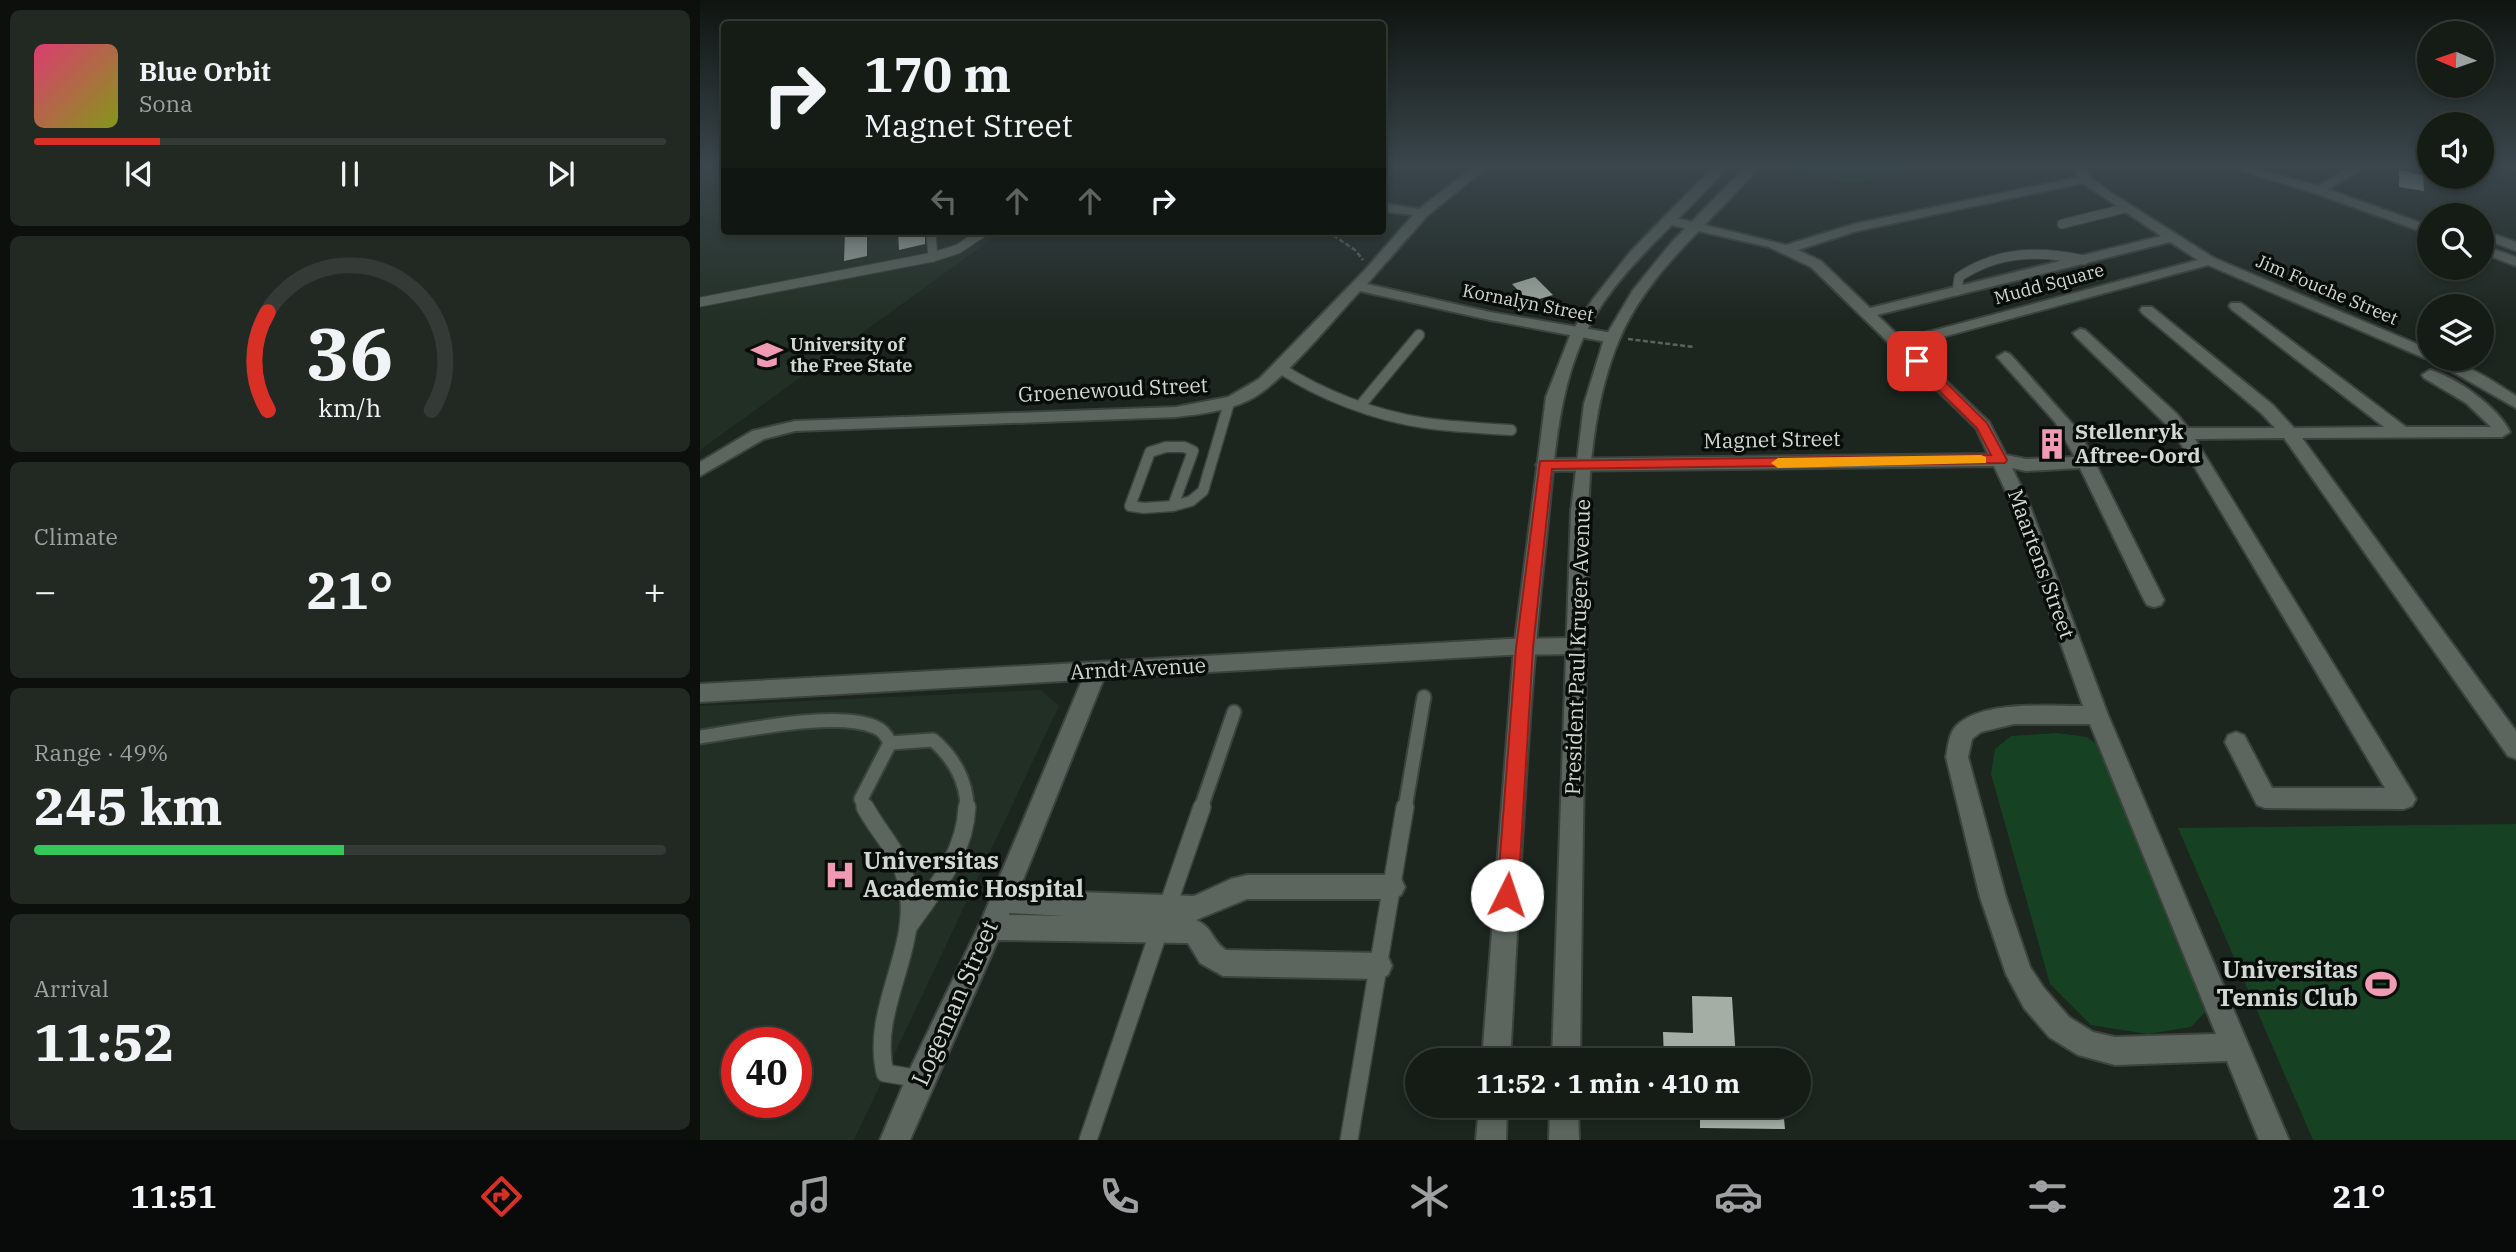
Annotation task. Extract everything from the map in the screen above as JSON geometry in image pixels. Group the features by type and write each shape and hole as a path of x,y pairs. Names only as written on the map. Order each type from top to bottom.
{"street":[{"name":"Groenewoud Street","path":"700,470 758,435 794,426 1176,412 1229,403 1257,390 1418,217"},
{"name":"President Paul Kruger Avenue","path":"1497,1048 1524,648 1554,397 1578,333 1620,272 1671,217"},
{"name":"President Paul Kruger Avenue","path":"1566,1048 1576,646 1590,411 1596,382 1612,338 1627,308 1703,217"},
{"path":"1788,249 1854,228 1905,217"},
{"name":"Jim Fouche Street","path":"2139,217 2209,261 2417,350"},
{"path":"2393,217 2417,226"},
{"name":"Maartens Street","path":"1668,220 1788,249 1816,264 1970,411 1990,437 2018,498 2097,715 2274,1140"},
{"name":"Mudd Square","path":"1867,313 2170,238"},
{"path":"2494,239 2516,247"},
{"path":"2494,254 2516,262"},
{"name":"Mudd Square","path":"1899,344 2209,261"},
{"name":"Kornalyn Street","path":"1356,286 1612,338"},
{"path":"2236,306 2404,434"},
{"path":"2147,310 2267,409 2290,434 2516,749"},
{"path":"2080,333 2171,418 2184,435 2404,799 2265,798 2236,742"},
{"path":"2005,357 2061,418 2080,448 2154,600"},
{"path":"2462,371 2516,403"},
{"name":"Magnet Street","path":"1545,465 2000,460 2026,465 2080,448 2184,435 2502,432 2495,419 2473,401 2430,375"},
{"name":"Arndt Avenue","path":"700,693 1576,646"},
{"name":"Logeman Street","path":"895,1140 920,1079 991,927 1096,672"},
{"path":"2097,715 2014,715 1975,724 1962,734 1957,758 1993,897 2018,974 2059,1027 2088,1045 2115,1051 2235,1047"},
{"path":"991,927 1163,919 1206,905 1230,889 1247,887 1392,887"},
{"path":"1001,901 1163,919 1199,935 1209,954 1223,963 1379,966"},
{"path":"1491,1140 1492,1118"},
{"path":"1564,1118 1564,1140"}],"lane":[{"path":"2062,224 2089,217"},
{"path":"931,235 933,257"},
{"path":"700,302 933,257 958,249 979,235"},
{"path":"1957,291 1959,277 1969,270 2023,254 2056,253 2084,260"},
{"path":"1360,406 1419,335"},
{"path":"1279,368 1303,383 1389,416 1425,423 1511,430"},
{"path":"1173,506 1193,451 1188,447 1160,448 1150,452 1130,504 1131,508 1173,506 1193,501 1201,496 1210,472 1229,403"},
{"path":"1349,1140 1424,697"},
{"path":"1088,1140 1234,712"},
{"path":"700,737 837,721 872,726 884,732 890,743"},
{"path":"890,743 933,740 949,753 967,796 970,819 960,849 909,926"},
{"path":"890,743 871,775 861,799 866,811 891,845 906,878 909,926 886,1014 880,1060 885,1073 920,1079"}],"path":[{"path":"1333,235 1355,250 1371,270"},
{"name":"Kornalyn Street","path":"1612,338 1695,347"}],"shaded area":[{"name":"University of the Free State","path":"700,217 721,217 721,235 997,235 700,450"},
{"name":"Universitas Academic Hospital","path":"1041,690 1059,706 854,1140 700,1140 700,706"}],"green space":[{"path":"2057,733 2087,737 2118,758 2214,1003 2191,1027 2147,1034 2091,1025 2050,984 1991,774 1995,749 2011,736"},
{"name":"Universitas Tennis Club","path":"2516,824 2516,1140 2313,1140 2178,828"}],"building":[{"path":"845,235 867,235 867,256 844,261"},
{"path":"898,235 925,235 925,244 899,250"},
{"path":"1535,277 1553,295 1529,302 1512,284"},
{"path":"1692,996 1732,997 1735,1048 1664,1048 1663,1032 1693,1033"},
{"path":"1700,1118 1784,1118 1785,1129 1700,1128"}],"slow traffic":[{"path":"1778,463 1981,460"}],"place":[{"name":"University of the Free State","path":"767,355"},
{"name":"Stellenryk Aftree-Oord","path":"2052,444"},
{"name":"Universitas Academic Hospital","path":"840,875"},
{"name":"Universitas Tennis Club","path":"2381,984"}],"route":[{"path":"1507,895 1524,648 1545,465 2000,460 1983,426 1917,361"}]}
